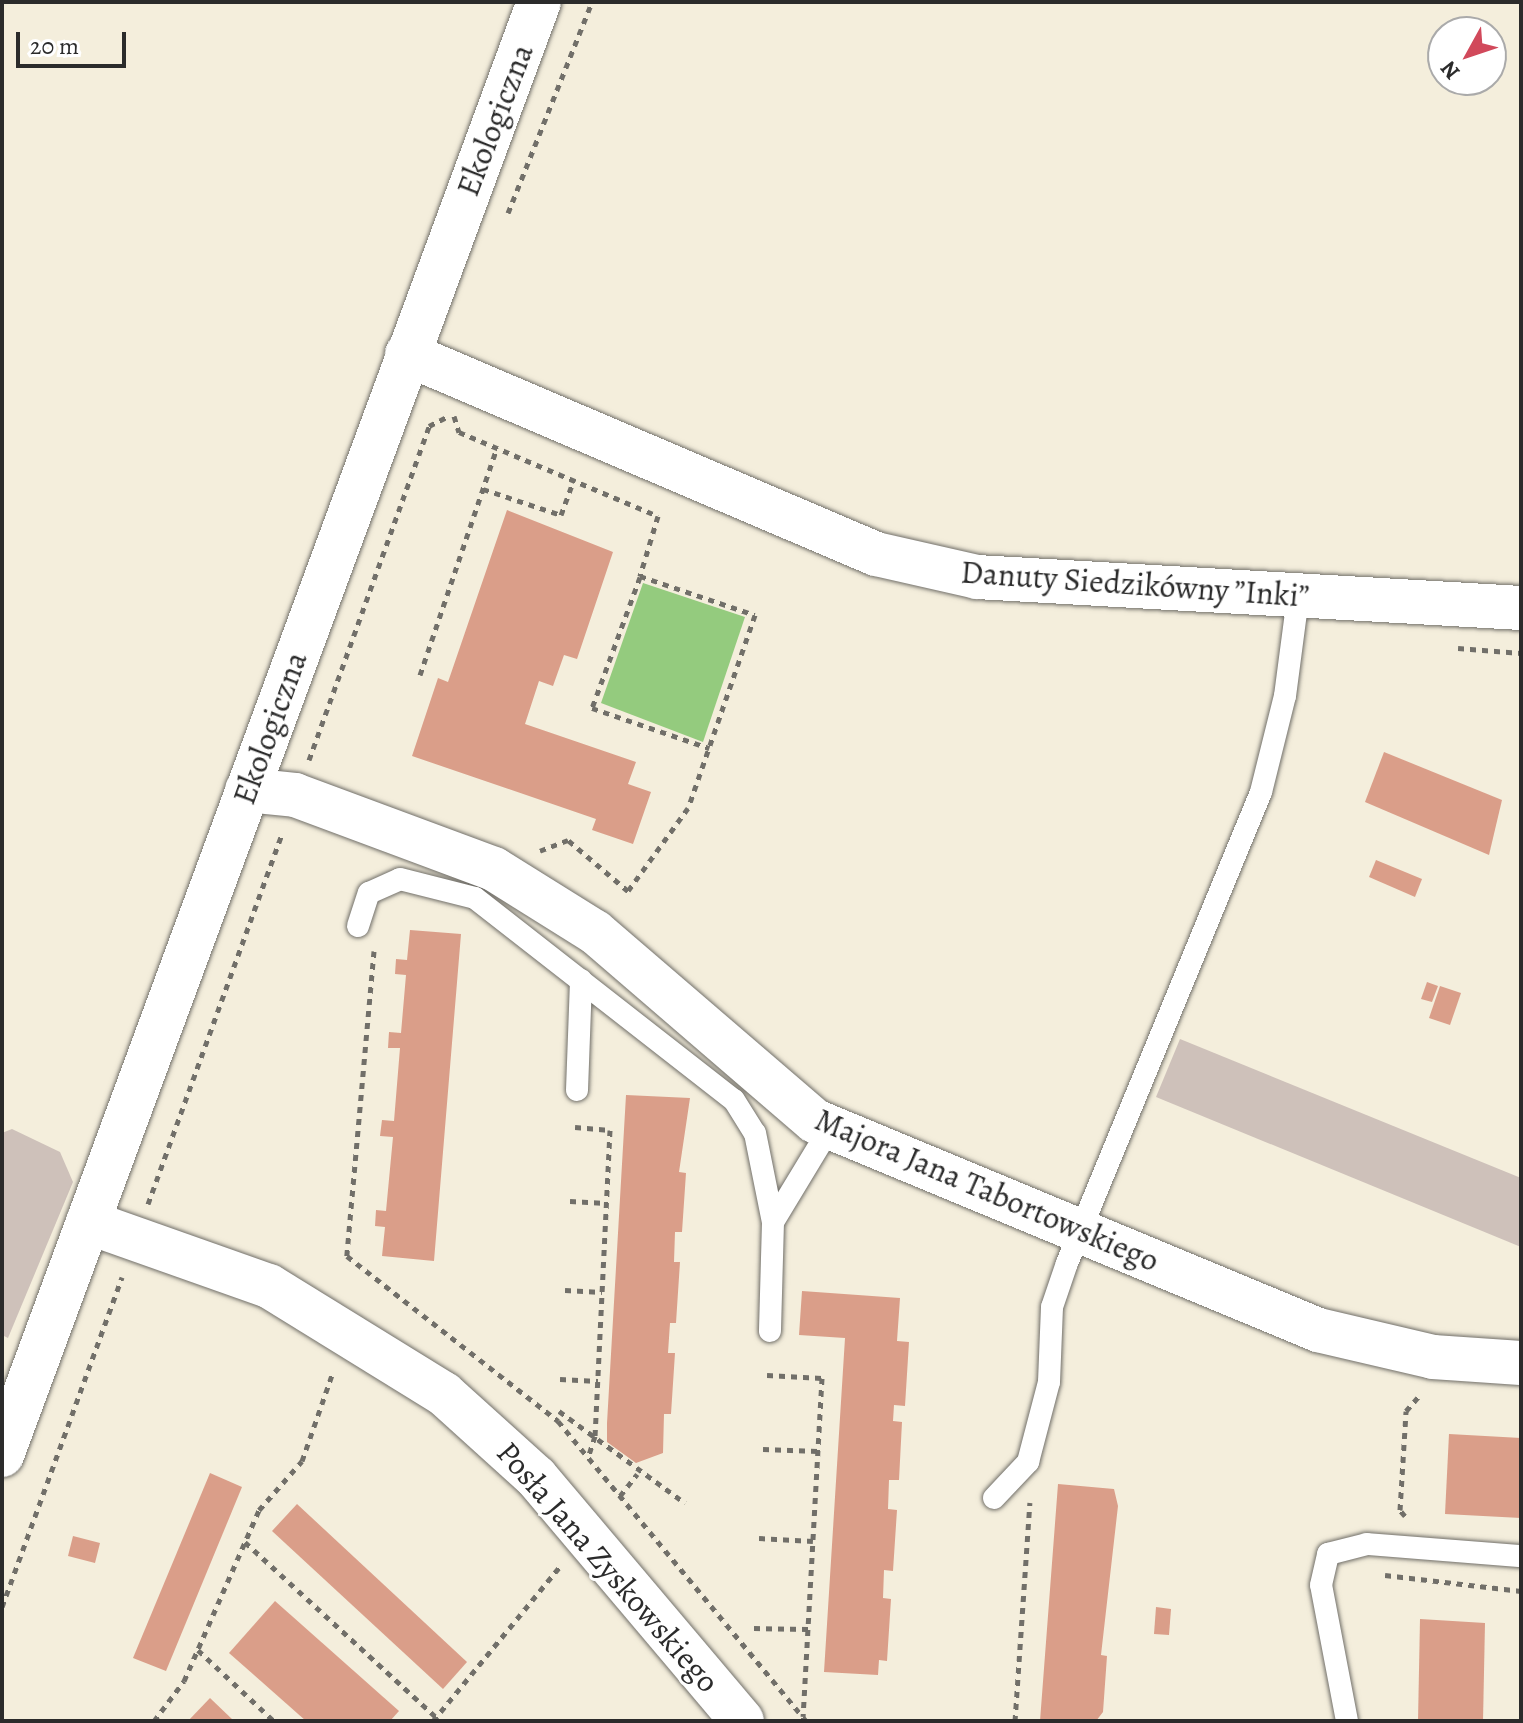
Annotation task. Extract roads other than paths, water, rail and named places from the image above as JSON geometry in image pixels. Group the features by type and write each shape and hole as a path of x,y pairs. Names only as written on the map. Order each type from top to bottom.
{"street":[{"name":"Ekologiczna","path":"2,1455 539,2"},
{"name":"Danuty Siedzikówny ”Inki”","path":"407,354 876,554 977,577 1521,608"},
{"name":"Majora Jana Tabortowskiego","path":"247,790 295,795 494,869 573,919 830,1128 1318,1330 1433,1357 1521,1363"},
{"name":"Posła Jana Zyskowskiego","path":"88,1222 269,1286 347,1330 490,1433 592,1539 742,1721"}],"lane":[{"path":"994,1498 1021,1469 1049,1382 1052,1307 1080,1231 1261,792 1285,696 1298,597"},
{"path":"367,930 369,893 400,879 475,898 734,1100 755,1133 773,1222 770,1331"},
{"path":"551,956 573,919"},
{"path":"577,1090 581,980"},
{"path":"773,1222 830,1128"},
{"path":"1347,1721 1321,1585 1328,1554 1367,1544 1521,1556"}]}
